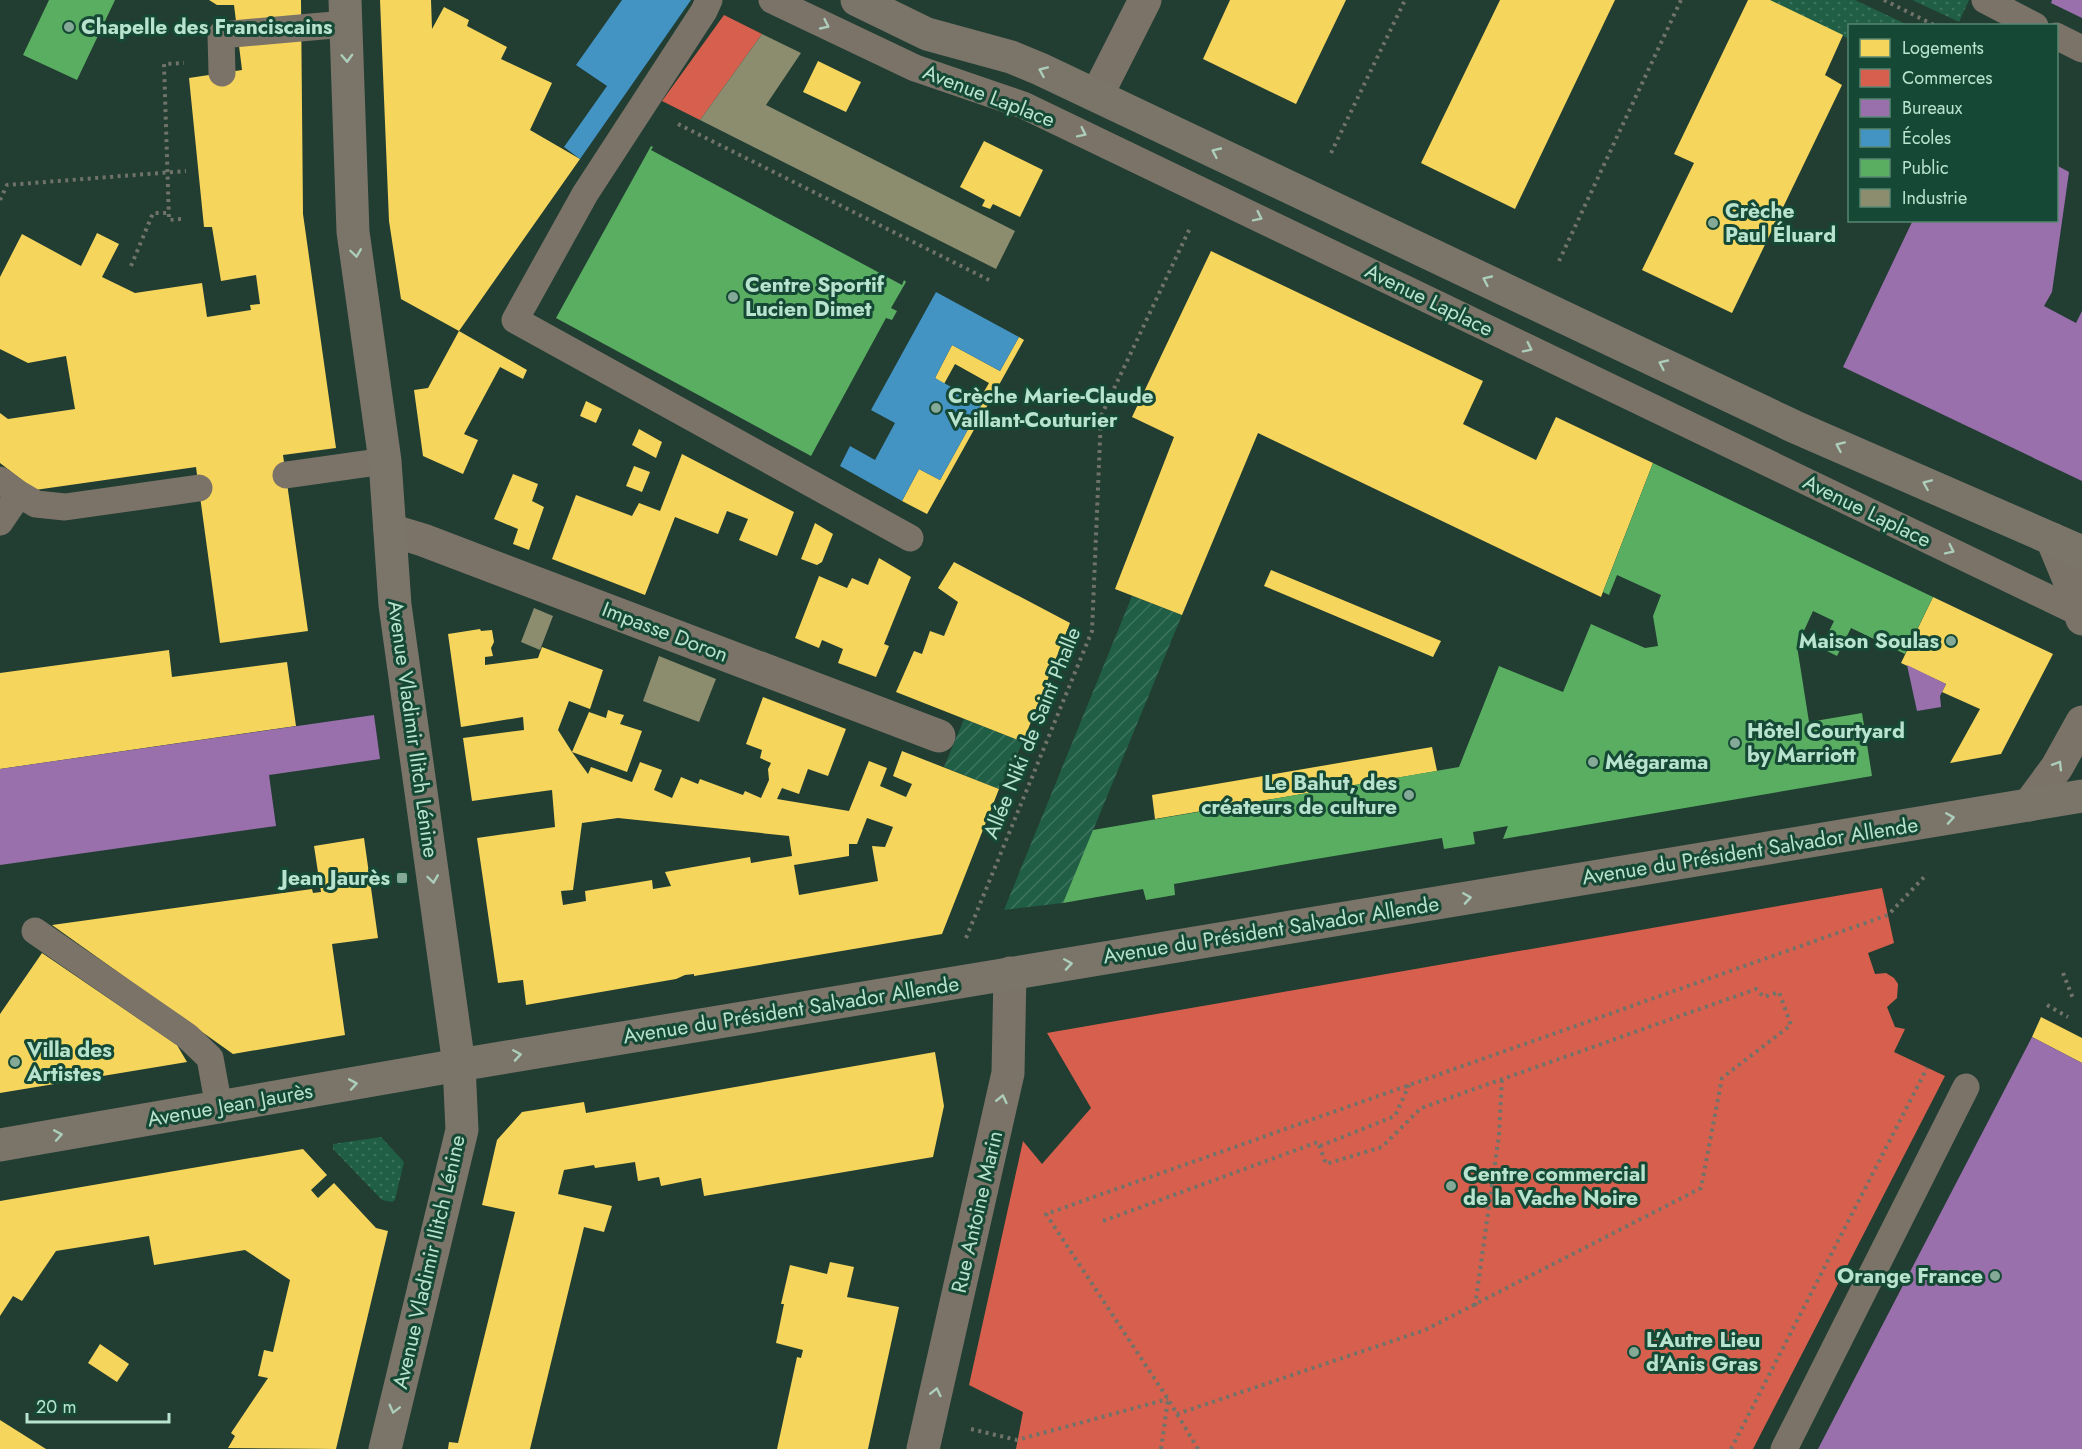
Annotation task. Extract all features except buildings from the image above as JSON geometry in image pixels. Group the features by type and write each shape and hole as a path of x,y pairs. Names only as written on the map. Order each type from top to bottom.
{"main road":[{"name":"Avenue Laplace","path":"857,0 927,34 1011,57 1097,95 1793,426 2082,552"},
{"name":"Avenue Vladimir Ilitch Lénine","path":"345,12 353,232 385,461 394,605 459,1065 462,1130 385,1449"},
{"name":"Avenue du Président Salvador Allende","path":"459,1065 2082,796"},
{"name":"Avenue Jean Jaurès","path":"0,1145 459,1065"}],"street":[{"path":"1097,95 1145,0"},
{"name":"Impasse Doron","path":"390,530 423,540 939,736"},
{"name":"Avenue Laplace","path":"2052,539 2074,589 2082,615"},
{"path":"2029,805 2057,768 2082,722"},
{"name":"Rue Antoine Marin","path":"923,1449 1008,1073 1010,974"}],"lane":[{"path":"709,0 585,194 515,320 910,538"},
{"name":"Avenue Laplace","path":"772,0 915,68 1023,105 2082,615"},
{"path":"1985,0 2031,24"},
{"path":"222,66 221,35 345,12"},
{"path":"2058,37 2082,49"},
{"path":"286,476 385,461"},
{"path":"0,522 10,487 36,504 65,507 199,488"},
{"path":"35,931 187,1036 203,1050 210,1058 219,1107"},
{"path":"1784,1449 1966,1087"}],"path":[{"path":"1332,153 1405,0"},
{"path":"1559,261 1681,0"},
{"path":"1884,0 1932,24"},
{"path":"181,219 169,220 164,64 222,66"},
{"path":"688,129 991,281"},
{"path":"0,200 7,185 186,171"},
{"path":"131,266 153,213 169,213"},
{"name":"Allée Niki de Saint Phalle","path":"963,944 1092,631 1101,416 1193,222"},
{"path":"1198,1449 1168,1399 1046,1214 1888,915 1927,874"},
{"path":"2063,973 2074,1001"},
{"path":"1103,1221 1318,1142 1326,1164 1382,1147 1421,1108 1756,989 1764,997 1779,992 1791,1025 1722,1078 1701,1188 1425,1330 1177,1414"},
{"path":"2047,1005 2068,1017"},
{"path":"1731,1449 1927,1068"},
{"path":"1475,1306 1499,1135 1502,1079"},
{"path":"1320,1146 1395,1116 1409,1085"},
{"path":"964,1427 1017,1440 1168,1399"},
{"path":"1161,1449 1168,1399"}],"green space":[{"path":"1768,0 1855,0 1906,24 1848,24 1848,39"},
{"path":"1912,0 1969,0 1959,22"},
{"path":"1132,596 1182,615 1063,903 1004,910"},
{"path":"964,719 1023,742 999,789 944,767"},
{"path":"381,1137 404,1162 395,1200 392,1202 382,1200 333,1149 333,1144"}],"place":[{"name":"Chapelle des Franciscains","path":"69,27"},
{"name":"Crèche Paul Éluard","path":"1713,223"},
{"name":"Centre Sportif Lucien Dimet","path":"733,297"},
{"name":"Crèche Marie-Claude Vaillant-Couturier","path":"936,408"},
{"name":"Maison Soulas","path":"1951,641"},
{"name":"Hôtel Courtyard by Marriott","path":"1735,743"},
{"name":"Mégarama","path":"1593,762"},
{"name":"Le Bahut, des créateurs de culture","path":"1409,795"},
{"name":"Jean Jaurès","path":"402,878"},
{"name":"Villa des Artistes","path":"15,1062"},
{"name":"Centre commercial de la Vache Noire","path":"1451,1186"},
{"name":"Orange France","path":"1995,1276"},
{"name":"L’Autre Lieu d'Anis Gras","path":"1634,1352"}]}
